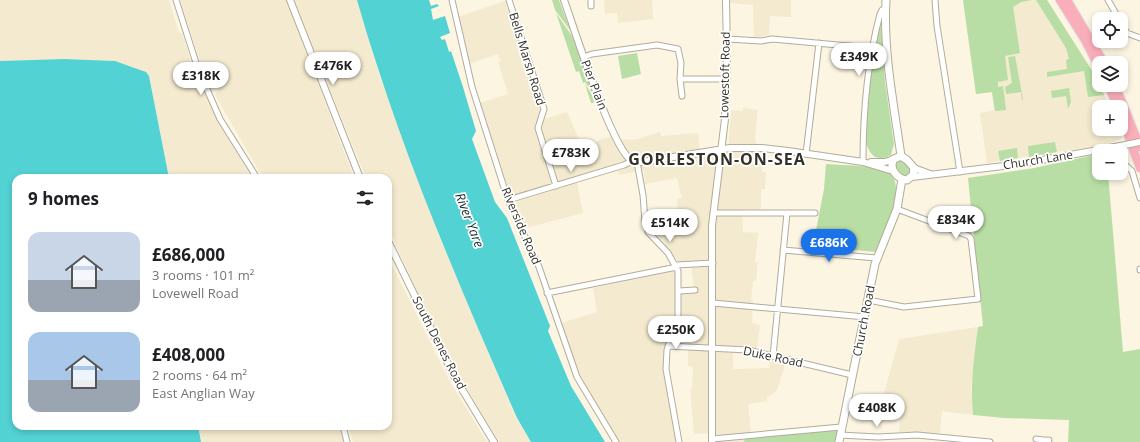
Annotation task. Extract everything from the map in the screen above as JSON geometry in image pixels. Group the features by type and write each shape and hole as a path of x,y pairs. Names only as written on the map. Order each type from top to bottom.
{"highway":[{"path":"1060,0 1093,56"},
{"path":"1067,0 1100,56"},
{"path":"1118,92 1140,147"},
{"path":"1128,135 1140,168"}],"main road":[{"path":"886,0 890,83 897,158 892,162 893,171 902,179"},
{"name":"Church Lane","path":"897,158 907,160 914,168"},
{"path":"912,177 914,168"},
{"name":"Church Lane","path":"902,179 907,180 912,177"},
{"name":"Church Road","path":"839,439 876,258 891,228 897,209 902,179"}],"street":[{"path":"176,0 198,69 217,112 255,174"},
{"path":"290,0 358,174"},
{"name":"Riverside Road","path":"452,0 472,87 508,200 539,267 577,377 616,442"},
{"name":"Bells Marsh Road","path":"508,0 544,109 538,128 556,186"},
{"name":"Pier Plain","path":"564,0 598,97 624,153 634,162"},
{"path":"591,0 591,6"},
{"name":"Lowestoft Road","path":"712,441 713,213 725,119 727,79 726,0"},
{"path":"935,0 936,26 960,172"},
{"path":"1108,0 1115,12"},
{"path":"863,162 864,110 871,48 880,14 882,10 886,10"},
{"path":"1128,33 1140,38"},
{"path":"727,39 761,41 772,39 871,48"},
{"path":"806,154 819,43"},
{"path":"584,57 592,54 657,45 678,49 681,63 680,79 682,96"},
{"path":"680,79 727,79"},
{"name":"Church Lane","path":"1128,145 1140,142"},
{"path":"508,200 634,162 730,148 762,148 863,162 885,162 897,158"},
{"name":"Church Lane","path":"912,177 960,172 1092,152"},
{"path":"634,162 643,195 645,221"},
{"path":"863,162 893,171"},
{"path":"1128,167 1132,171 1140,198"},
{"name":"Church Lane","path":"914,168 936,175"},
{"path":"868,300 904,307 978,299 969,236 897,209"},
{"path":"713,213 815,213"},
{"path":"773,356 786,213"},
{"path":"679,228 648,232 668,253 676,266 679,291 678,316 668,346 666,369 679,442"},
{"name":"South Denes Road","path":"392,249 454,376 494,442"},
{"path":"783,250 876,258"},
{"path":"547,293 676,266 713,263"},
{"path":"679,291 695,290"},
{"path":"713,303 865,317"},
{"name":"Duke Road","path":"668,346 748,350 852,375"},
{"path":"712,441 746,436 841,427"},
{"path":"343,430 347,442"},
{"path":"839,439 878,439 917,435 950,440 990,442"},
{"path":"1036,439 1043,441 1049,440"}],"shaded area":[{"path":"0,0 169,0 179,33 182,33 191,62 204,92 221,126 251,174 168,174 149,76 136,68 115,61 64,59 0,61"},
{"path":"180,0 286,0 352,174 261,174 215,95 218,90 211,71 202,67"},
{"path":"293,0 357,0 379,75 439,236 516,418 531,442 499,442 477,406 430,319 392,237 392,174 364,174"},
{"path":"604,0 652,0 653,19 618,23 617,13 605,14"},
{"path":"730,0 791,0 791,17 770,16 769,35 754,38 753,5 730,3"},
{"path":"963,0 1047,0 1092,71 1092,92 1103,92 1107,100 1092,100 1092,136 1122,136 1123,138 1107,144 1092,144 1092,146 987,163 980,113 994,110 992,92 976,94"},
{"path":"505,1 540,101 544,119 567,112 582,146 588,144 598,147 596,141 612,136 615,143 625,139 634,140 660,132 661,136 698,133 700,154 724,157 728,151 731,110 743,111 743,108 758,110 755,137 756,144 760,144 759,151 765,152 762,172 766,172 765,189 761,189 761,209 742,210 743,232 758,233 755,263 758,262 756,281 753,281 751,300 753,300 752,323 760,325 757,348 733,346 733,369 770,368 769,358 784,362 784,369 777,390 767,397 767,401 748,404 751,438 745,439 744,442 716,442 716,433 694,434 690,389 692,389 693,367 688,366 688,348 695,348 696,327 678,327 681,317 682,290 694,289 691,265 681,265 653,230 680,225 677,199 682,198 677,178 645,184 644,170 619,175 617,166 576,178 583,213 526,228 514,205 519,201 517,194 509,190 480,103 508,94 498,62 500,61 498,54 469,64 458,17"},
{"path":"392,265 449,380 487,442 353,442 349,430 392,430"},
{"path":"675,271 678,292 677,313 673,329 665,347 663,363 668,399 678,442 619,442 583,383 561,323 597,312 593,288"},
{"path":"978,327 971,388 973,415 942,411 940,433 899,432 901,410 880,408 899,339"},
{"path":"199,430 341,430 345,442 201,442"}],"green space":[{"path":"552,0 559,0 570,30 555,10"},
{"path":"963,0 1032,0 1021,2 1013,7 1020,53 1005,56 1008,80 998,82 998,87 1003,86 1006,110 995,111 992,92 976,94"},
{"path":"1036,0 1047,0 1092,71 1092,92 1103,92 1104,95 1088,97 1084,71 1047,77 1047,72 1067,69 1066,60 1069,59 1066,48"},
{"path":"556,13 572,36 594,95 585,82 583,83 579,71 576,72"},
{"path":"881,27 885,82 894,144 891,155 877,158 870,152 865,138 872,52 877,28"},
{"path":"637,53 641,74 622,79 618,56"},
{"path":"1015,56 1023,99 1022,100 1021,92 1006,94 1005,87 1012,83 1008,57"},
{"path":"585,84 595,99 596,102 591,103"},
{"path":"1069,88 1071,102 1068,109 1066,96 1052,98 1051,91"},
{"path":"1055,142 1057,152 1029,157 1028,146"},
{"path":"1017,148 1018,158 1000,161 998,151"},
{"path":"1092,156 1092,180 1109,180 1123,352 1140,349 1140,442 1068,442 1069,420 1004,418 973,415 972,382 974,360 978,327 983,326 968,178 1034,168"},
{"path":"897,161 902,161 910,168 910,173 904,176 895,167"},
{"path":"826,164 880,169 887,172 893,178 896,187 893,210 876,252 813,246 824,189"},
{"path":"838,428 836,442 744,442 745,439 751,438"}],"water":[{"name":"River Yare","path":"357,0 429,0 431,6 437,4 439,6 431,9 433,20 445,16 450,33 440,37 442,40 445,39 449,52 451,51 463,87 476,131 472,139 495,202 507,218 550,326 548,331 571,386 605,442 531,442 517,418 472,315 430,212 391,107"},
{"path":"64,59 115,61 146,72 149,76 168,174 12,174 12,430 199,430 201,442 0,442 0,61"}],"district":[{"name":"GORLESTON-ON-SEA","path":"717,159"}]}
